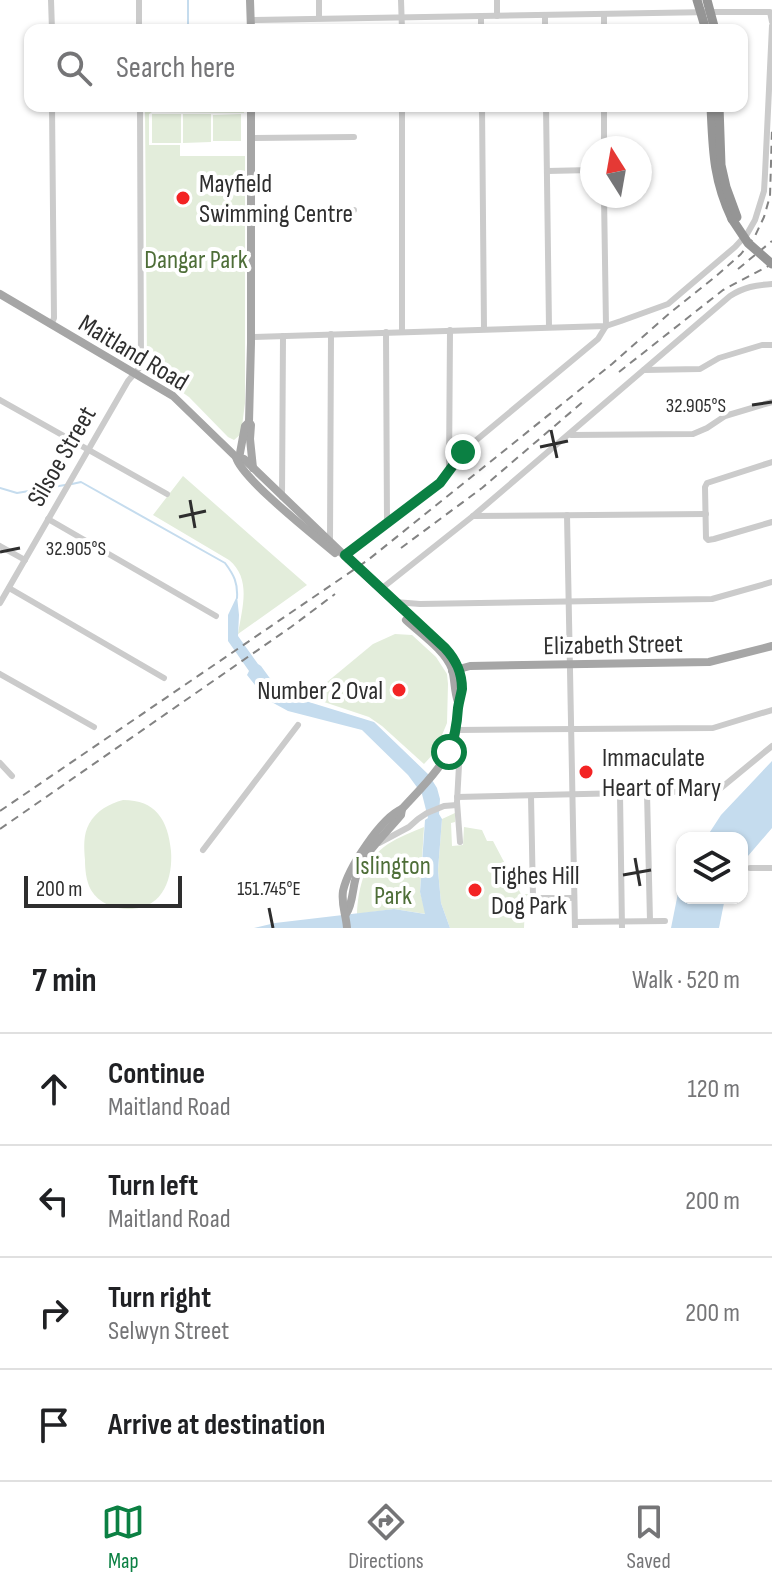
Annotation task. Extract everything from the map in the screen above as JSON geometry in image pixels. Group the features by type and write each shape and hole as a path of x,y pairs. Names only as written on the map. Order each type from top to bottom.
{"highway":[{"path":"697,0 712,24"},
{"path":"706,24 707,0"},
{"path":"711,112 718,187 748,243 772,264"},
{"path":"719,112 721,165 734,218 772,257"}],"main road":[{"path":"250,0 251,24"},
{"path":"238,455 245,450 251,425 251,112"},
{"name":"Maitland Road","path":"0,294 173,396 220,441 244,459 346,559"},
{"path":"220,441 235,442 247,436"},
{"path":"247,436 253,469"},
{"name":"Maitland Road","path":"238,455 238,465 262,489 346,559 456,670"},
{"name":"Maitland Road","path":"347,928 346,914 342,909 343,890 354,862 377,832 432,775 447,754 456,732 456,670 445,648 375,587"},
{"name":"Elizabeth Street","path":"456,670 470,666 709,662 772,646"},
{"name":"Maitland Road","path":"346,914 357,872 401,815 402,809"}],"street":[{"path":"51,0 52,24"},
{"path":"139,0 139,24"},
{"path":"315,21 319,0"},
{"path":"401,0 402,24"},
{"path":"497,0 497,16"},
{"path":"251,337 606,326 668,304 735,247 755,220 764,191 765,174 770,12 402,16 267,24"},
{"path":"604,14 604,24"},
{"path":"545,15 545,24"},
{"path":"481,16 481,24"},
{"path":"51,325 54,318 52,112"},
{"path":"134,372 141,366 140,112"},
{"path":"402,112 402,332"},
{"path":"482,112 484,329"},
{"path":"546,112 549,327"},
{"path":"604,112 604,136"},
{"path":"251,138 354,137"},
{"path":"547,171 580,170"},
{"path":"346,559 440,483 468,447 598,339 606,326 604,208"},
{"path":"251,213 354,210"},
{"path":"375,587 473,516 739,290 772,284"},
{"path":"449,472 450,330"},
{"path":"386,332 387,523"},
{"path":"330,541 331,334"},
{"path":"282,497 283,336"},
{"path":"644,370 700,369 719,358 772,345"},
{"name":"Silsoe Street","path":"0,603 134,372"},
{"path":"0,400 167,494"},
{"path":"569,435 688,434 703,431 725,416 772,402"},
{"path":"772,462 706,484 706,538 708,540 772,522"},
{"path":"473,516 706,514"},
{"path":"567,515 575,925 665,921"},
{"path":"48,519 216,616"},
{"path":"0,546 25,560"},
{"path":"395,602 712,599 772,582"},
{"path":"9,588 164,678"},
{"path":"412,618 414,608 420,604"},
{"path":"0,674 94,727"},
{"path":"460,842 457,801 460,747 456,732 713,728 772,710"},
{"path":"203,850 298,725"},
{"path":"376,844 409,827 427,813 457,801 713,791 772,746"},
{"path":"0,763 12,776"},
{"path":"647,793 650,921"},
{"path":"620,794 622,924"},
{"path":"531,796 533,898 574,898"},
{"path":"750,868 772,868"}],"green space":[{"name":"Dangar Park","path":"145,112 152,112 149,114 149,145 180,145 180,156 245,156 245,403 241,434 234,440 228,437 189,397 150,370 147,362"},
{"name":"Dangar Park","path":"152,112 244,112 244,113"},
{"path":"152,114 181,114 181,143 152,143"},
{"path":"183,114 211,114 211,142 183,143"},
{"path":"241,114 241,141 213,141 213,115"},
{"path":"183,476 307,585 238,634 244,594 241,576 236,568 229,560 153,515"},
{"path":"395,634 412,635 436,657 447,674 447,723 435,752 424,764 369,717 309,697 373,644"},
{"path":"123,800 144,804 158,814 167,830 171,851 168,880 159,897 143,907 132,909 115,907 94,895 85,867 84,842 89,824 104,808"},
{"path":"455,813 455,822 451,823 452,846 463,845 464,827 482,830 487,841 493,841 521,894 529,894 530,902 525,904 524,928 450,928 441,903 438,870 442,819"},
{"name":"Islington Park","path":"424,827 420,892 426,914 394,909 357,914 361,884 368,866 380,850"}],"water":[{"path":"237,596 238,636 277,688 286,695 374,722 429,775 440,799 439,814 442,819 438,870 441,903 450,928 254,928 394,909 425,914 420,892 425,820 428,818 422,794 408,775 362,730 288,711 266,699 247,675 249,671 228,641 228,615"},
{"path":"772,761 772,828 748,856 748,832 710,832 721,815"},
{"path":"676,903 724,904 719,928 671,928"}],"waterway":[{"path":"188,0 188,24"},
{"path":"72,484 81,482 225,563 235,579 237,598"},
{"path":"0,488 17,493 65,485"}],"railway":[{"path":"0,811 368,560 715,277 741,254 764,217 770,196 772,130"},
{"path":"738,269 772,241"},
{"path":"619,372 723,290 772,264"},
{"path":"401,548 482,488 585,400"},
{"path":"0,829 335,594"}],"place":[{"name":"Mayfield Swimming Centre","path":"183,198"},
{"name":"Number 2 Oval","path":"399,690"},
{"name":"Immaculate Heart of Mary","path":"586,772"},
{"name":"Tighes Hill Dog Park","path":"475,890"}],"route":[{"path":"449,752 462,692 456,662 445,648 345,555 440,483 463,452"}]}
